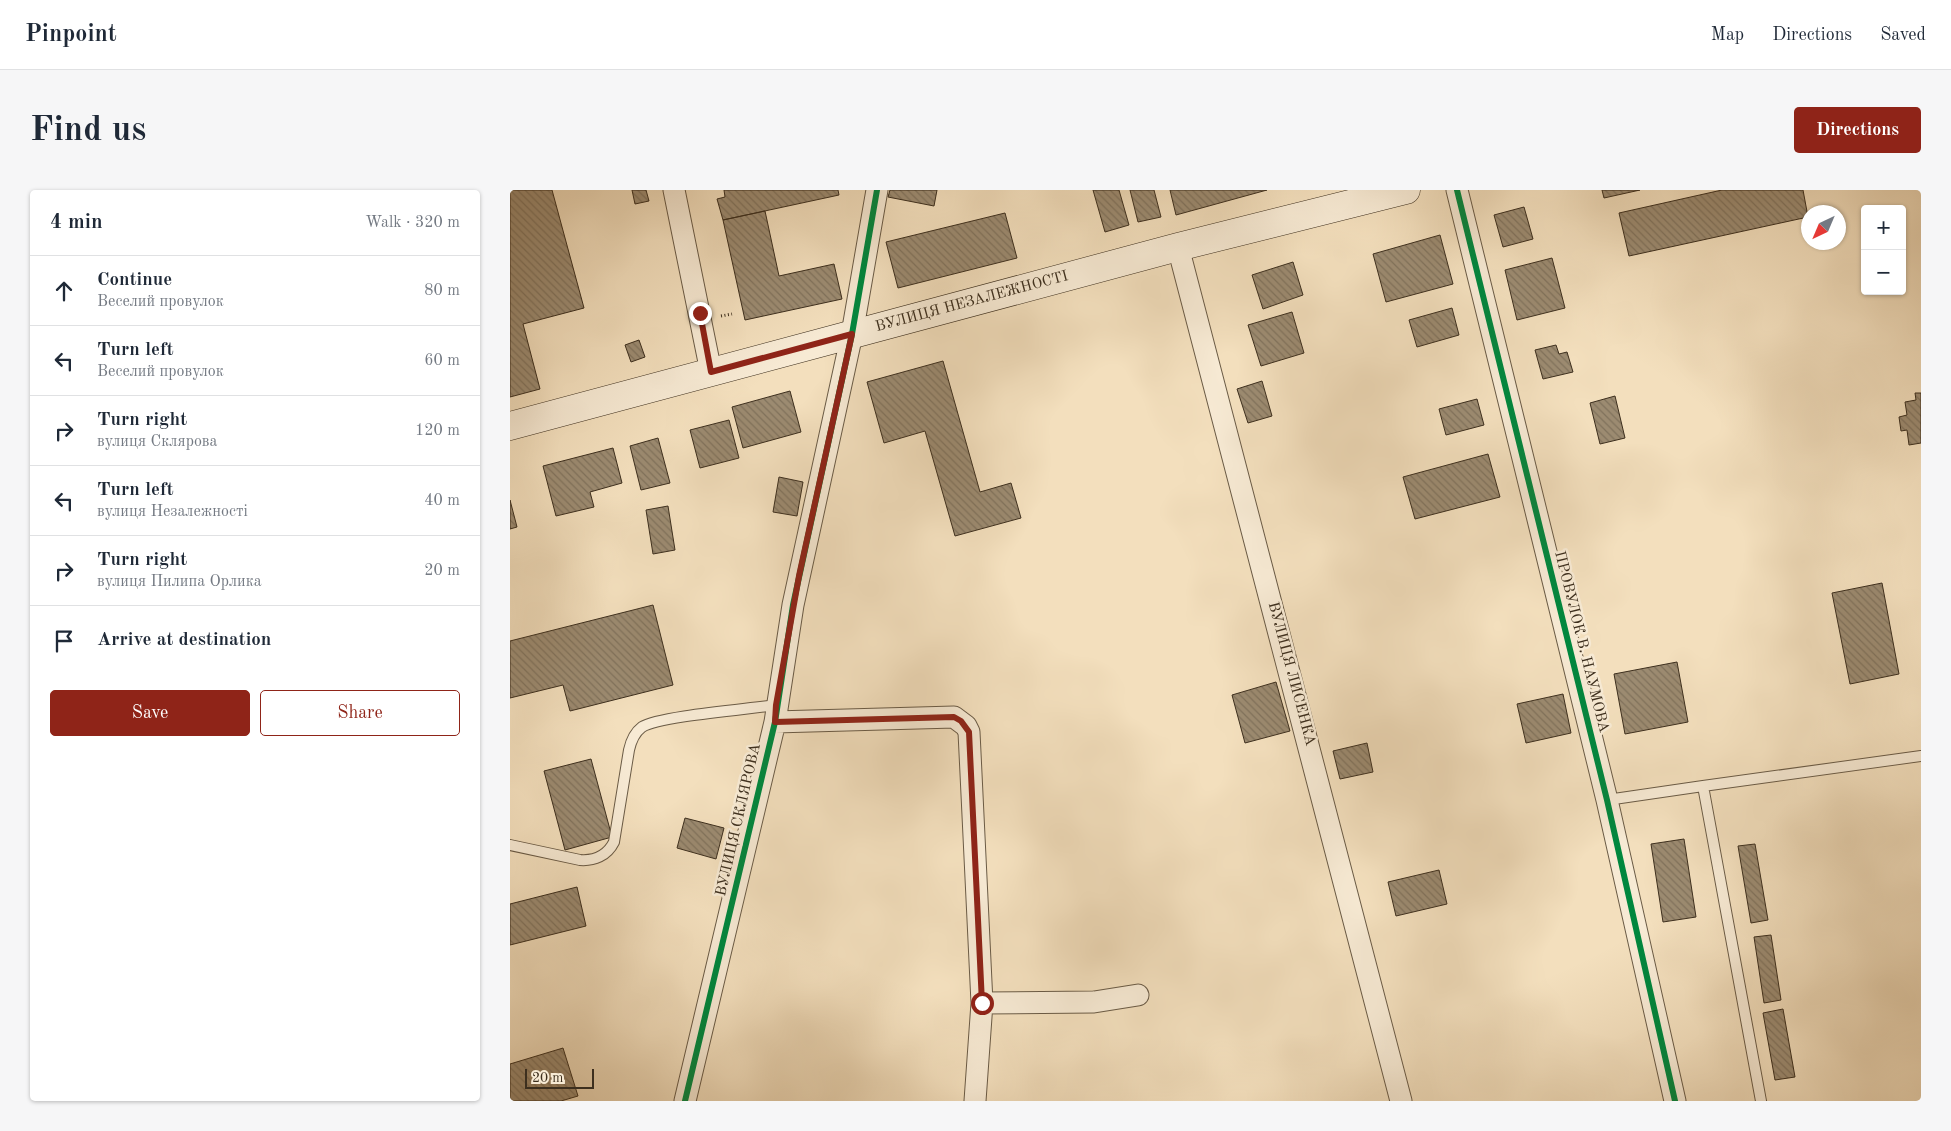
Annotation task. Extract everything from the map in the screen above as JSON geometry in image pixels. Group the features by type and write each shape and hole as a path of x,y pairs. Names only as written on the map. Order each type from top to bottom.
{"street":[{"path":"674,190 711,372"},
{"name":"ВУЛИЦЯ СКЛЯРОВА","path":"685,1101 775,713 799,576 852,334 876,190"},
{"name":"ВУЛИЦЯ НЕЗАЛЕЖНОСТІ","path":"510,426 1178,247 1406,190"},
{"name":"ПРОВУЛОК В. НАУМОВА","path":"1457,190 1607,800 1675,1101"},
{"name":"ВУЛИЦЯ ЛИСЕНКА","path":"1178,247 1401,1101"},
{"path":"775,713 954,717 966,726 969,732 982,1003 975,1101"},
{"path":"982,1003 1094,1002 1138,995"}],"lane":[{"path":"510,845 580,860 590,860 599,857 611,849 614,842 628,750 632,739 639,729 662,721 775,713"},
{"path":"1607,800 1921,756"},
{"path":"1703,786 1762,1101"}],"building":[{"path":"510,190 552,190 584,308 523,324 540,389 510,397"},
{"path":"632,190 646,190 649,201 635,204"},
{"path":"724,190 838,190 839,195 723,220 717,199 725,197"},
{"path":"890,190 937,190 934,206 888,197"},
{"path":"1093,190 1119,190 1129,225 1105,232"},
{"path":"1130,190 1154,190 1161,217 1138,222"},
{"path":"1170,190 1267,190 1176,215"},
{"path":"1602,190 1640,190 1604,198"},
{"path":"1722,190 1803,190 1806,205 1801,205 1801,219 1629,256 1619,213"},
{"path":"1524,207 1533,239 1503,247 1494,215"},
{"path":"765,211 779,276 834,264 842,299 745,320 723,220"},
{"path":"1005,213 1017,258 898,288 886,242"},
{"path":"1440,235 1453,284 1386,302 1373,254"},
{"path":"1552,258 1565,308 1517,320 1505,270"},
{"path":"1293,262 1303,295 1263,309 1252,275"},
{"path":"1452,308 1459,335 1417,347 1409,320"},
{"path":"1292,312 1304,353 1261,366 1248,325"},
{"path":"639,340 645,357 631,362 625,345"},
{"path":"1556,345 1559,354 1567,352 1573,372 1543,379 1535,350"},
{"path":"943,361 980,492 1011,483 1021,518 955,536 925,431 884,443 867,382"},
{"path":"1262,381 1272,416 1248,423 1237,389"},
{"path":"790,391 801,432 743,448 732,407"},
{"path":"1915,393 1921,393 1921,443 1909,445 1907,430 1901,431 1899,417 1907,415 1905,402 1916,400"},
{"path":"1615,396 1625,438 1600,444 1590,403"},
{"path":"1477,399 1484,425 1446,435 1439,409"},
{"path":"729,420 739,458 700,468 690,430"},
{"path":"658,438 670,483 641,490 630,446"},
{"path":"613,448 622,483 590,492 594,507 556,516 543,466"},
{"path":"1488,454 1500,497 1415,519 1403,477"},
{"path":"779,477 803,482 797,516 773,512"},
{"path":"510,500 517,527 510,529"},
{"path":"668,506 675,550 653,554 646,510"},
{"path":"1882,583 1899,674 1850,684 1832,593"},
{"path":"653,605 673,685 570,711 563,685 510,698 510,641"},
{"path":"1677,662 1688,722 1625,734 1614,674"},
{"path":"1276,682 1290,731 1245,743 1232,695"},
{"path":"1563,694 1571,733 1526,743 1517,704"},
{"path":"1367,743 1373,772 1340,779 1333,751"},
{"path":"591,759 612,837 565,850 544,771"},
{"path":"685,818 724,828 716,859 677,848"},
{"path":"1684,839 1696,917 1663,922 1651,844"},
{"path":"1755,844 1768,920 1751,923 1738,846"},
{"path":"1439,870 1447,904 1396,916 1388,882"},
{"path":"577,887 586,926 510,945 510,904"},
{"path":"1771,935 1781,1000 1764,1003 1754,937"},
{"path":"1783,1009 1795,1077 1775,1080 1763,1013"},
{"path":"563,1048 578,1096 561,1101 510,1101 510,1064"}],"cycle path":[{"path":"685,1101 775,722 793,605 852,334 877,190"},
{"path":"1457,190 1607,800 1675,1101"}],"route":[{"path":"700,313 711,372 852,334 793,605 776,705 775,722 954,717 966,726 969,732 982,1003"}]}
